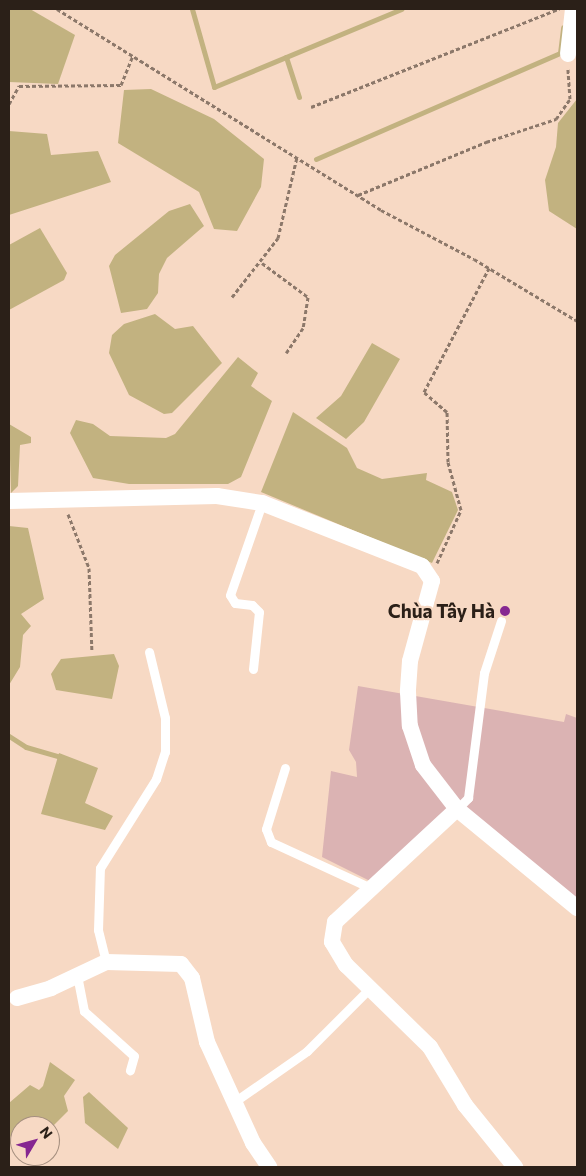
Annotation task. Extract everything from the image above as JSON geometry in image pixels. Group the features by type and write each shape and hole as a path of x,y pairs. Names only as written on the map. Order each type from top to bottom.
{"street":[{"path":"568,54 573,9"},
{"path":"9,501 217,496 262,503 422,566 430,573 430,592 410,660 410,726 422,765 457,810 577,908"},
{"path":"457,810 335,922 332,934 339,956 430,1047 465,1105 515,1167"},
{"path":"18,998 106,962 172,962 188,970 202,1030 234,1102 269,1167"}],"lane":[{"path":"253,669 259,612 252,605 235,603 230,594 262,503"},
{"path":"457,810 468,798 484,673 501,621"},
{"path":"106,962 98,930 100,868 156,779 165,752 165,718 149,652"},
{"path":"285,768 266,828 271,842 373,889"},
{"path":"77,975 84,1011 134,1056 130,1070"},
{"path":"234,1102 307,1051 372,987"}],"path":[{"path":"57,9 358,195 489,268 577,321"},
{"path":"311,107 559,9"},
{"path":"358,195 486,142 556,119 570,99 568,54"},
{"path":"9,104 20,86 121,85 133,56"},
{"path":"232,297 262,263 283,224 297,157"},
{"path":"262,263 308,296 303,328 286,353"},
{"path":"430,573 461,510 448,462 447,412 424,392 489,268"},
{"path":"66,501 70,527 89,568 92,652"}],"shaded area":[{"path":"9,9 30,9 75,35 58,84 9,82"},
{"path":"151,89 214,119 264,159 261,187 237,231 214,229 199,192 118,143 124,90"},
{"path":"577,99 577,229 549,211 545,180 556,147 558,123"},
{"path":"9,131 47,134 51,155 98,151 111,182 9,215"},
{"path":"190,204 204,226 167,258 159,274 158,293 147,309 121,313 109,266 115,255 169,211"},
{"path":"40,228 67,273 64,280 9,310 9,245"},
{"path":"155,314 175,329 193,326 222,363 172,413 164,414 129,395 109,353 112,335 124,324"},
{"path":"372,343 400,359 364,422 346,439 316,418 341,396"},
{"path":"238,357 258,373 251,386 272,401 241,477 228,484 129,484 93,478 70,433 76,420 93,424 110,436 166,438 175,434"},
{"path":"293,412 347,448 357,468 382,479 427,473 426,480 452,492 458,510 432,563 261,492"},
{"path":"9,424 31,437 31,443 20,445 18,486 11,493"},
{"path":"9,526 28,528 44,599 21,614 31,626 23,635 20,667 9,685"},
{"path":"114,654 119,666 112,699 56,690 51,674 61,659"},
{"path":"358,686 564,722 566,714 577,718 577,902 464,810 370,881 322,857 331,771 357,777 356,762 349,750"},
{"path":"59,753 98,768 85,803 113,816 105,830 41,814"},
{"path":"50,1062 75,1080 64,1096 68,1111 60,1119 60,1116 10,1116 10,1136 9,1103 30,1085 39,1090 43,1086"},
{"path":"89,1092 128,1128 118,1149 85,1123 83,1097"}],"waterway":[{"path":"192,9 214,87 401,9"},
{"path":"316,159 560,53 563,27"},
{"path":"286,57 299,97"},
{"path":"9,736 26,747 58,756"}],"place":[{"name":"Chùa Tây Hà","path":"505,611"}]}
